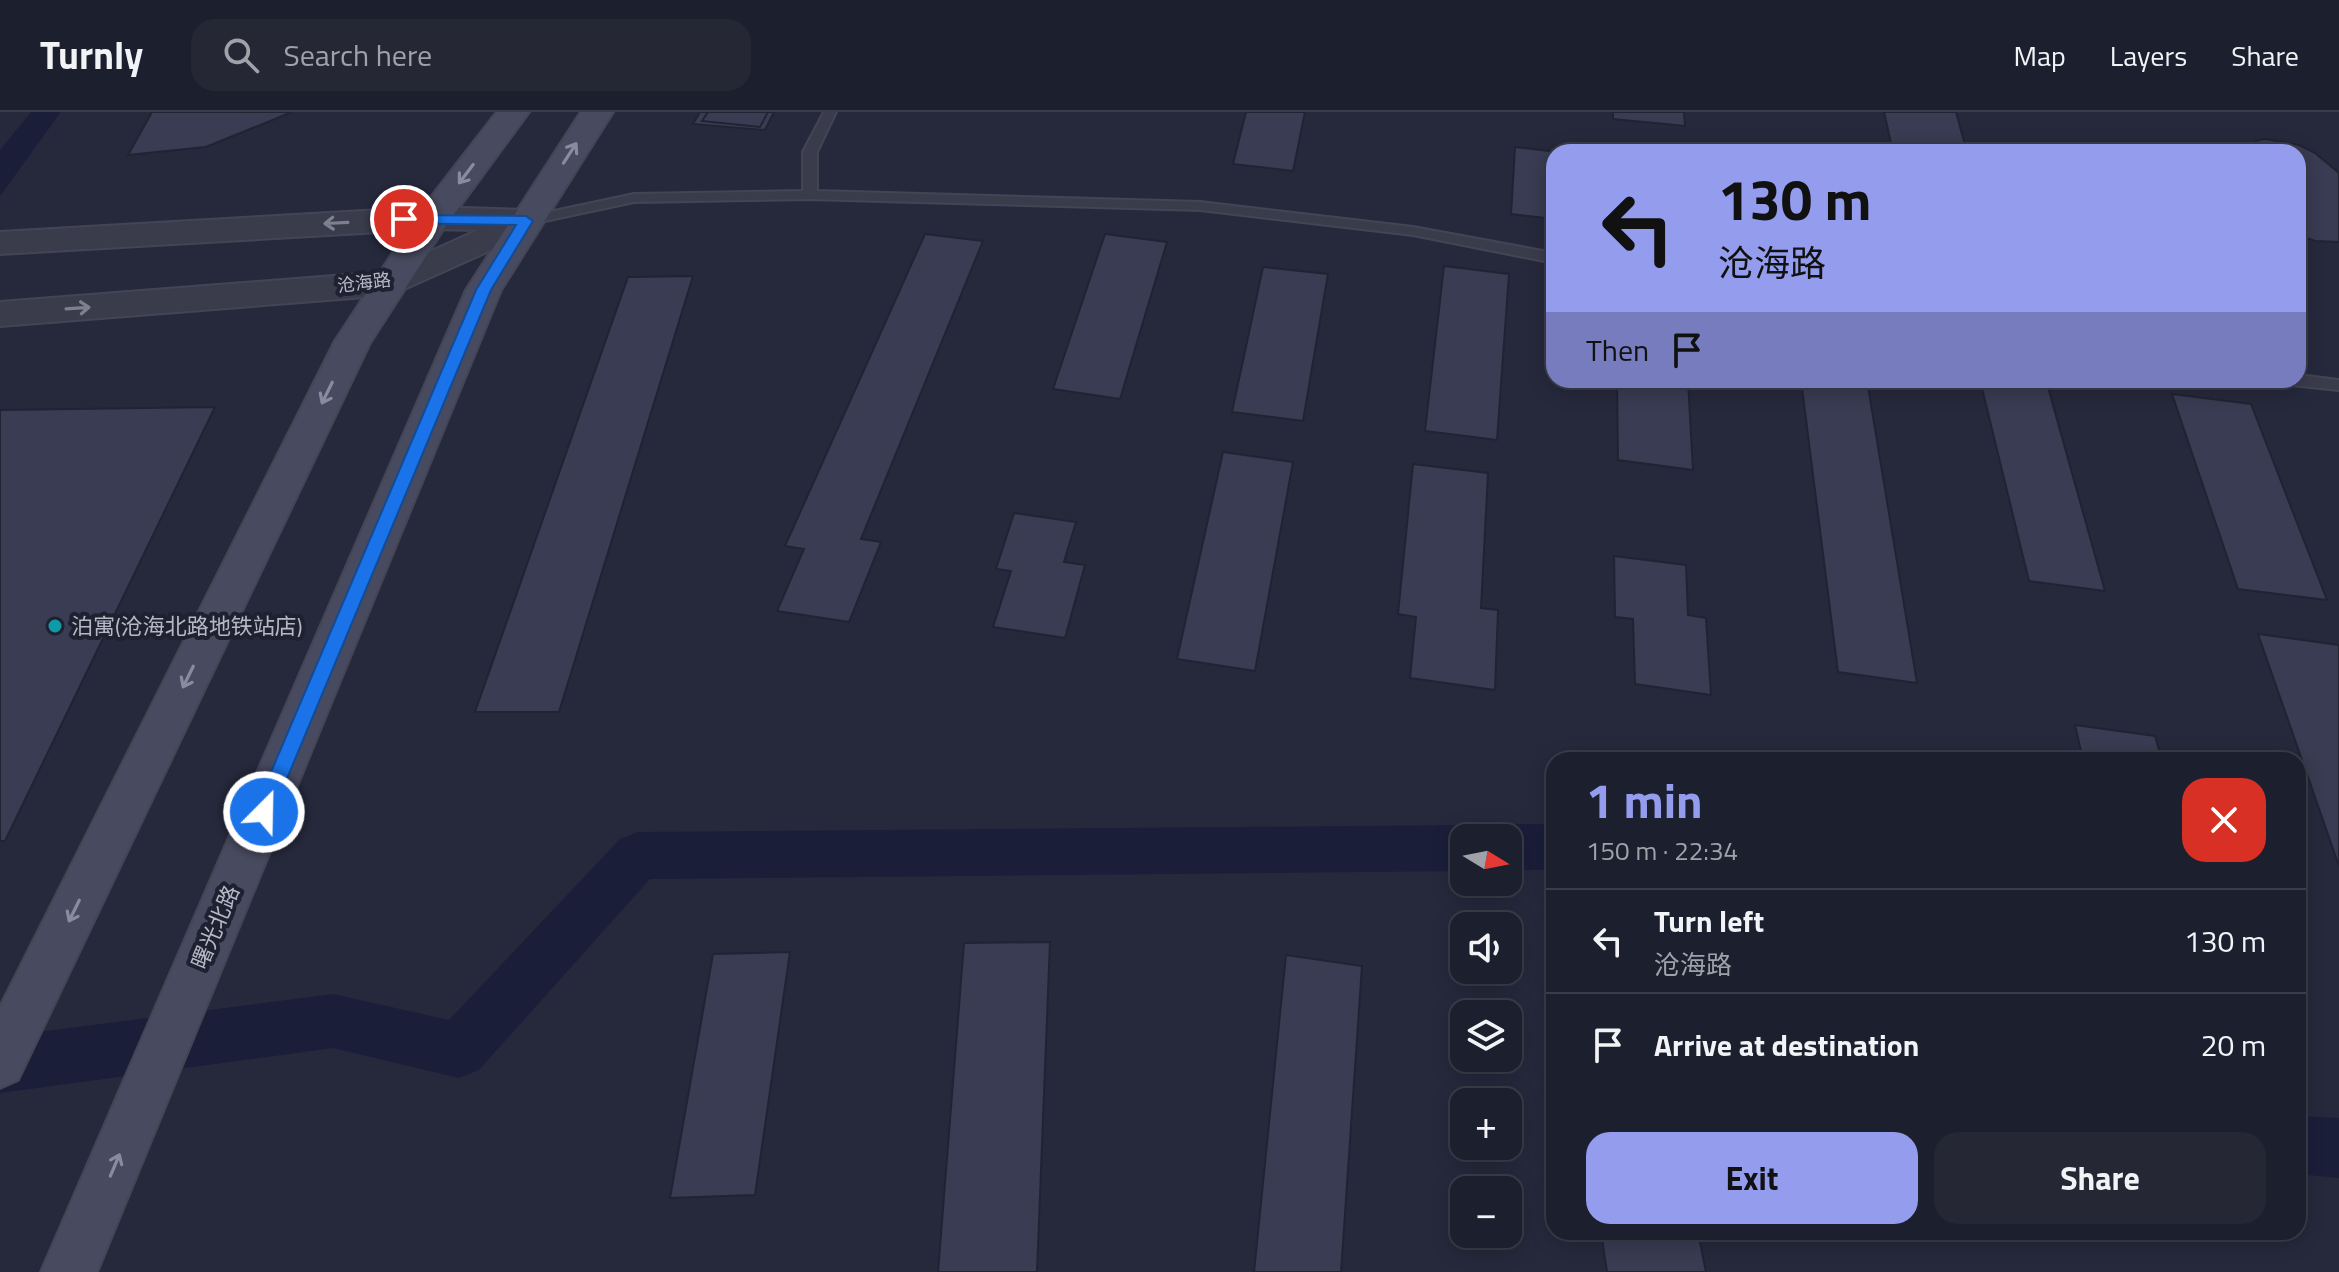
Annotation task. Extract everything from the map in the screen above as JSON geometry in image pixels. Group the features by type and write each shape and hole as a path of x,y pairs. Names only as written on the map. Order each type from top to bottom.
{"main road":[{"path":"0,1062 353,341 433,218 513,112"},
{"name":"曙光北路","path":"77,1254 484,290 597,112"}],"street":[{"path":"0,243 433,218 526,221"},
{"name":"沧海路","path":"0,314 391,283 526,221"}],"lane":[{"path":"810,195 810,152 830,112"},
{"path":"526,221 634,198 810,195 1200,206 1413,231 1546,256"},
{"path":"2306,382 2339,385"}],"water":[{"path":"31,112 61,112 0,196 0,150"}],"building":[{"path":"152,112 292,112 206,147 128,155"},
{"path":"700,112 774,112 765,130 693,124"},
{"path":"708,112 768,112 760,127 702,121"},
{"path":"1246,112 1305,112 1293,171 1233,164"},
{"path":"1613,112 1684,112 1685,126 1613,119"},
{"path":"1884,112 1956,112 1965,144 1891,144"},
{"path":"2265,139 2293,144 2252,144"},
{"path":"1515,147 1546,151 1546,218 1511,214"},
{"path":"2306,148 2339,173 2339,242 2306,238"},
{"path":"925,234 983,241 861,539 881,542 849,622 777,611 804,549 785,546"},
{"path":"1105,234 1167,242 1120,399 1053,389"},
{"path":"1444,266 1509,274 1497,440 1425,431"},
{"path":"1263,267 1328,274 1303,421 1232,412"},
{"path":"693,276 559,712 475,712 628,277"},
{"path":"1617,388 1688,388 1693,470 1618,460"},
{"path":"1802,388 1868,388 1917,683 1838,672"},
{"path":"1982,388 2048,388 2105,591 2029,581"},
{"path":"2172,394 2251,404 2327,600 2238,589"},
{"name":"泊寓(沧海北路地铁站店)","path":"215,407 5,841 0,841 0,410"},
{"path":"1223,452 1293,462 1255,671 1177,659"},
{"path":"1413,464 1488,473 1481,608 1498,610 1495,690 1410,678 1416,617 1398,614"},
{"path":"1014,513 1076,522 1064,562 1085,565 1065,638 993,627 1011,571 996,569"},
{"path":"1614,556 1686,565 1688,615 1706,618 1711,695 1635,684 1633,619 1615,617"},
{"path":"2258,634 2339,645 2339,866 2306,771 2306,752 2299,752"},
{"path":"2075,725 2155,736 2160,752 2081,752"},
{"path":"1050,942 1037,1272 938,1272 964,943"},
{"path":"790,952 755,1195 670,1198 713,954"},
{"path":"1286,955 1362,966 1341,1272 1254,1272"},
{"path":"1602,1240 1700,1240 1706,1272 1607,1272"}],"waterway":[{"path":"1522,847 1546,847"},
{"path":"0,1065 333,1021 459,1050 638,856 1450,848"},
{"path":"2306,1146 2339,1148"}],"place":[{"name":"泊寓(沧海北路地铁站店)","path":"55,626"}],"route":[{"path":"264,812 484,290 526,221 404,219"}]}
